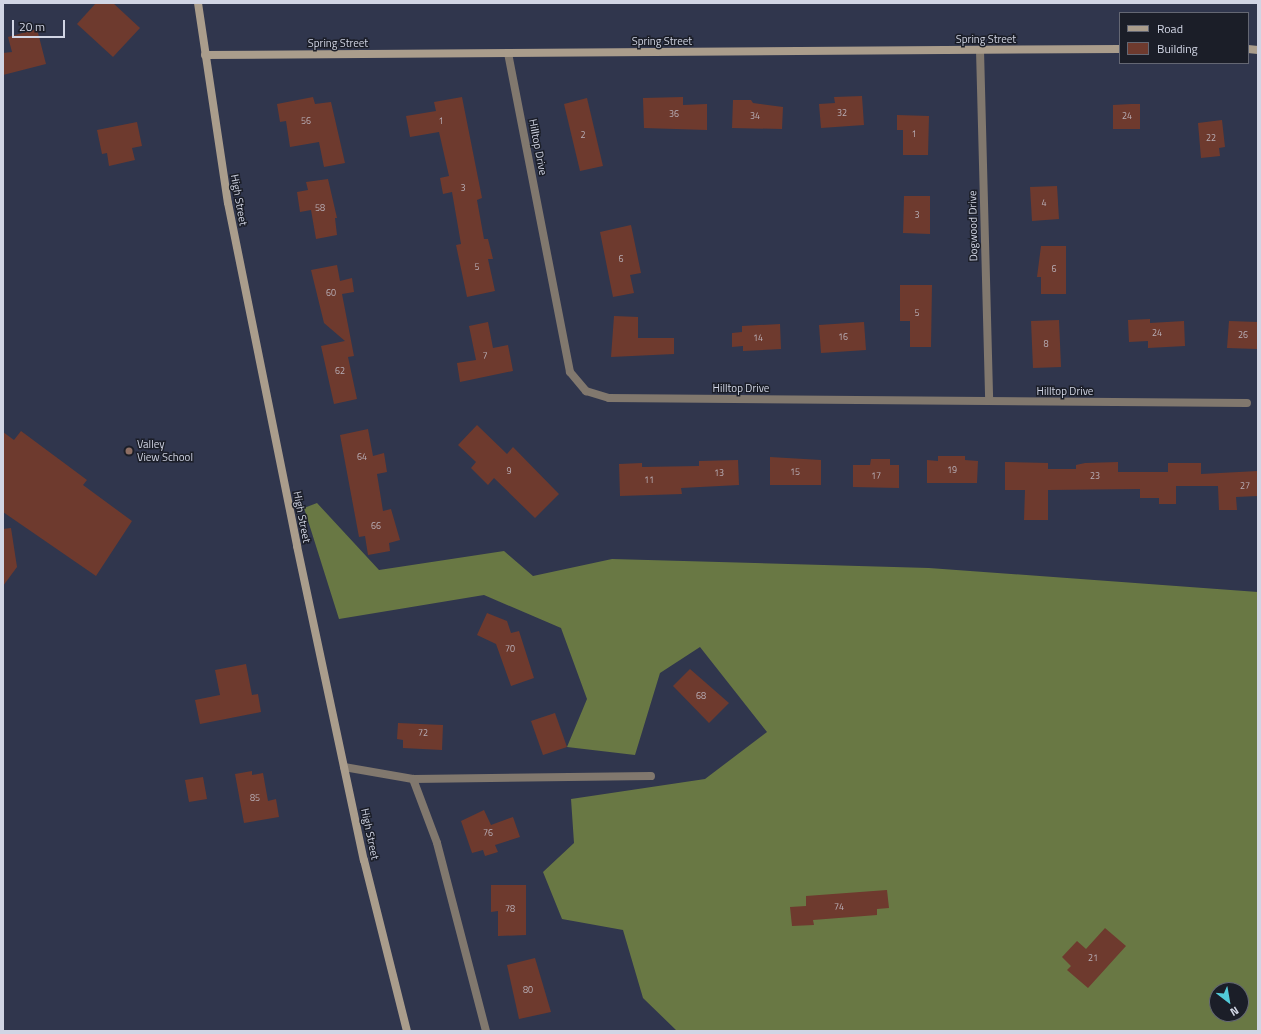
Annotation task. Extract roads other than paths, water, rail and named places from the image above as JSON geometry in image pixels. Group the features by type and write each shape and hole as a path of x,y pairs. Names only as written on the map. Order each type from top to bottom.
{"street":[{"name":"High Street","path":"198,3 229,211 344,767 407,1031"},
{"name":"Spring Street","path":"205,55 1119,49"},
{"name":"Dogwood Drive","path":"980,50 989,401"},
{"name":"Hilltop Drive","path":"508,53 570,372 586,391 610,398 1246,403"},
{"path":"344,767 413,779 651,776"},
{"path":"413,779 437,843 486,1031"}],"place":[{"name":"Valley View School","path":"129,451"}]}
